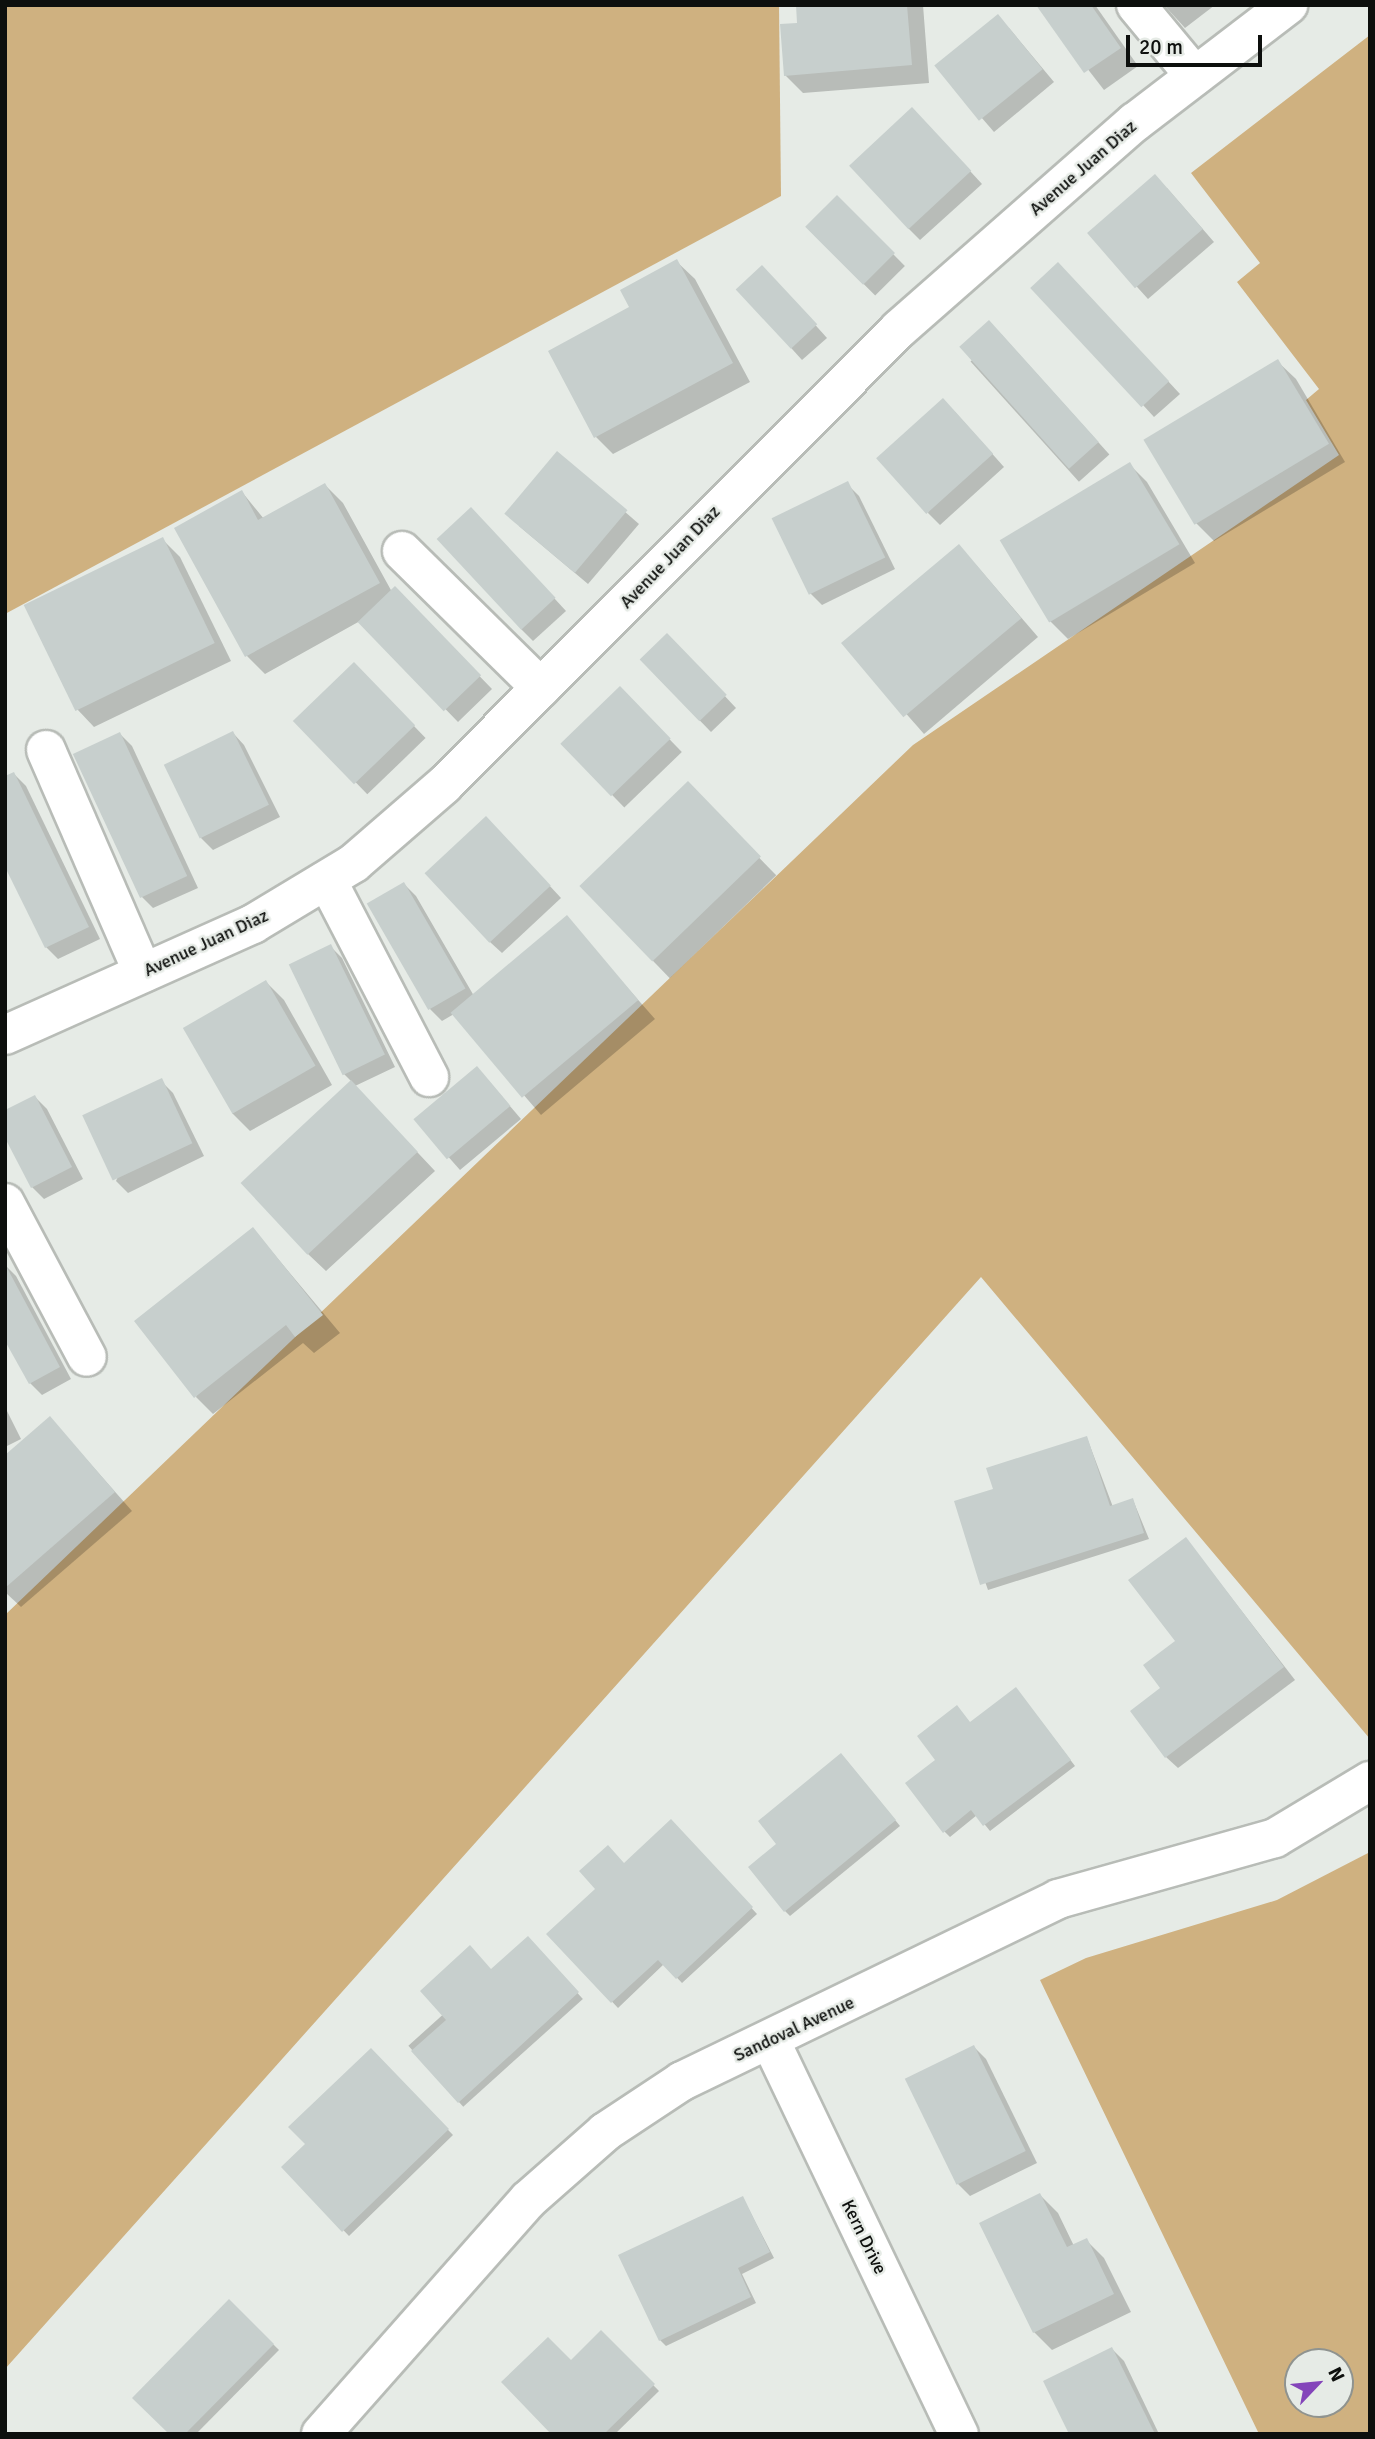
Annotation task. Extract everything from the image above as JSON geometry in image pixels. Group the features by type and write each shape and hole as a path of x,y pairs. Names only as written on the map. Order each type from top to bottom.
{"street":[{"path":"1136,5 1195,76"},
{"name":"Avenue Juan Diaz","path":"5,1035 253,924 354,863 444,785 899,329 1135,122 1289,5"},
{"path":"402,551 541,688"},
{"path":"46,750 143,973"},
{"path":"327,880 429,1077"},
{"path":"5,1203 87,1357"},
{"name":"Sandoval Avenue","path":"321,2434 528,2200 596,2140 682,2081 1058,1899 1275,1838 1370,1782"},
{"name":"Kern Drive","path":"770,2040 959,2434"}],"shaded area":[{"path":"5,5 779,5 781,196 5,614"},
{"path":"1370,35 1370,1739 981,1277 5,2369 5,1615 913,745 1339,455 1306,400 1319,389 1237,282 1260,263 1191,173"},
{"path":"1370,1852 1370,2434 1259,2434 1040,1980 1086,1958 1277,1900"}],"building":[{"path":"796,5 907,5 912,65 784,76 780,24 797,23"},
{"path":"1036,5 1091,5 1121,48 1084,73"},
{"path":"998,14 1043,69 979,121 934,66"},
{"path":"912,107 971,171 908,229 849,166"},
{"path":"1155,174 1203,229 1135,288 1087,233"},
{"path":"837,195 895,253 863,285 805,227"},
{"path":"677,259 733,363 594,438 548,351 629,307 620,290"},
{"path":"1058,262 1169,381 1141,407 1030,288"},
{"path":"762,265 817,324 791,349 736,290"},
{"path":"989,320 1099,442 1069,469 959,347"},
{"path":"1278,359 1329,444 1194,525 1143,440"},
{"path":"943,398 993,454 926,514 876,458"},
{"path":"557,451 627,510 575,573 504,514"},
{"path":"1130,462 1179,544 1049,623 1000,540"},
{"path":"848,481 885,557 809,595 772,518"},
{"path":"325,483 380,583 245,657 174,528 242,490 258,520"},
{"path":"471,507 556,598 521,630 437,539"},
{"path":"163,537 215,643 75,711 24,605"},
{"path":"959,544 1021,618 903,717 841,643"},
{"path":"395,586 481,675 444,711 358,622"},
{"path":"667,633 727,695 699,721 640,659"},
{"path":"354,662 415,725 354,784 293,721"},
{"path":"620,686 671,739 611,796 560,744"},
{"path":"233,731 269,805 200,838 164,765"},
{"path":"120,732 187,876 140,898 73,754"},
{"path":"14,772 89,927 45,948 5,867 5,776"},
{"path":"688,781 761,857 652,961 579,886"},
{"path":"486,816 551,885 489,943 425,873"},
{"path":"404,882 466,989 428,1010 367,904"},
{"path":"567,915 638,1000 522,1098 451,1013"},
{"path":"331,944 385,1055 343,1075 289,965"},
{"path":"266,980 316,1066 232,1114 183,1028"},
{"path":"477,1066 510,1106 447,1159 413,1119"},
{"path":"162,1078 192,1143 113,1180 82,1115"},
{"path":"351,1080 418,1152 307,1255 241,1183"},
{"path":"35,1095 72,1167 31,1188 5,1138 5,1110"},
{"path":"253,1227 323,1315 295,1337 286,1325 194,1398 134,1321"},
{"path":"5,1264 60,1367 29,1384 5,1341"},
{"path":"50,1416 115,1492 5,1588 5,1455"},
{"path":"1087,1436 1110,1506 1133,1498 1144,1533 980,1585 954,1501 993,1489 986,1468"},
{"path":"1186,1537 1284,1667 1165,1758 1130,1711 1160,1688 1143,1665 1175,1641 1128,1580"},
{"path":"1016,1687 1071,1760 983,1826 971,1810 943,1833 905,1783 935,1760 917,1736 957,1705 970,1722"},
{"path":"841,1753 896,1820 784,1912 748,1867 776,1844 758,1821"},
{"path":"671,1819 753,1907 676,1979 658,1960 611,2003 546,1934 595,1889 579,1871 608,1845 624,1863"},
{"path":"528,1936 579,1992 458,2103 411,2051 446,2020 420,1991 470,1945 491,1969"},
{"path":"974,2045 1026,2151 957,2185 905,2079"},
{"path":"371,2048 449,2129 342,2232 281,2167 305,2144 288,2127"},
{"path":"1040,2193 1067,2247 1087,2238 1114,2294 1033,2333 979,2223"},
{"path":"743,2196 770,2252 738,2268 751,2297 659,2341 618,2255"},
{"path":"229,2299 274,2344 185,2434 169,2434 132,2398"},
{"path":"601,2330 655,2384 604,2434 551,2434 501,2382 548,2337 571,2360"},
{"path":"1112,2347 1155,2434 1069,2434 1043,2381"}]}
